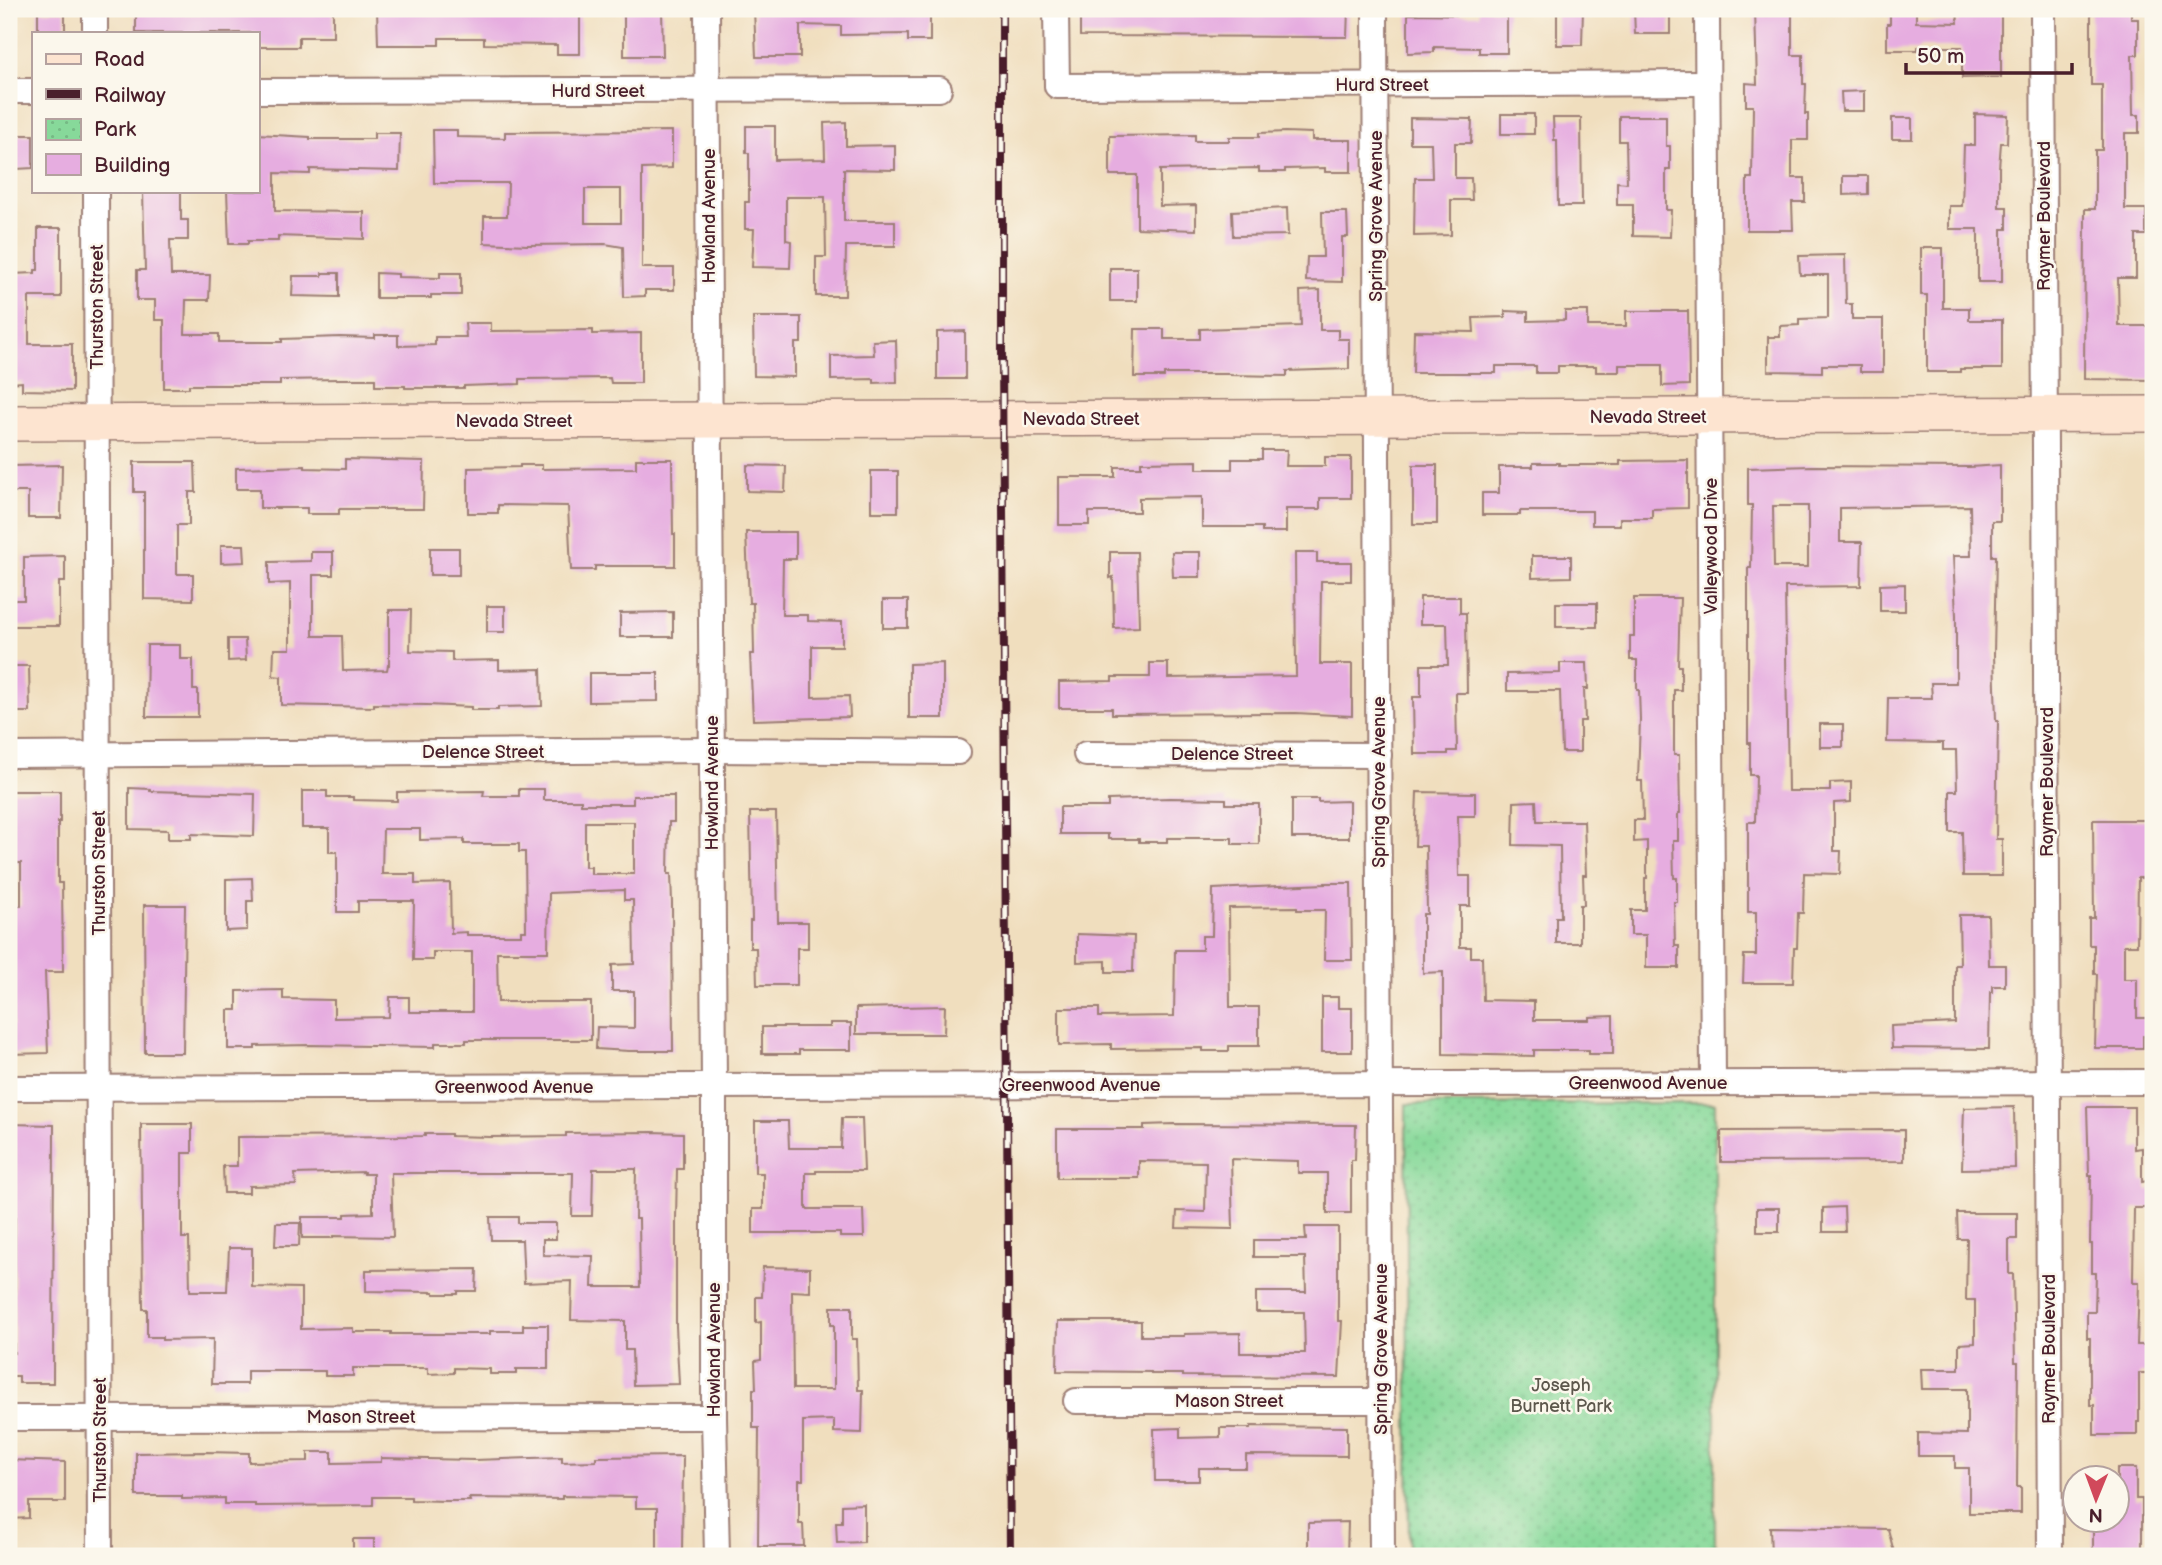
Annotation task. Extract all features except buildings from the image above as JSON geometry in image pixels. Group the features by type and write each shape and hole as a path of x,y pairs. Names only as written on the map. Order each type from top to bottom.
{"street":[{"path":"95,9 95,32"},
{"name":"Howland Avenue","path":"707,9 714,1417 717,1556"},
{"name":"Hurd Street","path":"1056,9 1057,86 1707,83"},
{"name":"Spring Grove Avenue","path":"1375,9 1382,1556"},
{"name":"Valleywood Drive","path":"1707,9 1713,1083"},
{"name":"Raymer Boulevard","path":"2043,9 2050,1556"},
{"name":"Hurd Street","path":"259,91 939,89"},
{"path":"9,91 32,91"},
{"name":"Thurston Street","path":"96,192 100,1556"},
{"name":"Nevada Street","path":"9,424 2153,414"},
{"name":"Delence Street","path":"9,755 712,750 958,752"},
{"name":"Delence Street","path":"1086,754 1379,755"},
{"name":"Greenwood Avenue","path":"9,1088 2153,1082"},
{"name":"Mason Street","path":"1076,1401 1381,1401"},
{"name":"Mason Street","path":"9,1418 714,1417"}],"green space":[{"name":"Joseph Burnett Park","path":"1715,1103 1715,1556 1409,1556 1406,1104"}],"railway":[{"path":"1002,9 1010,1556"}]}
